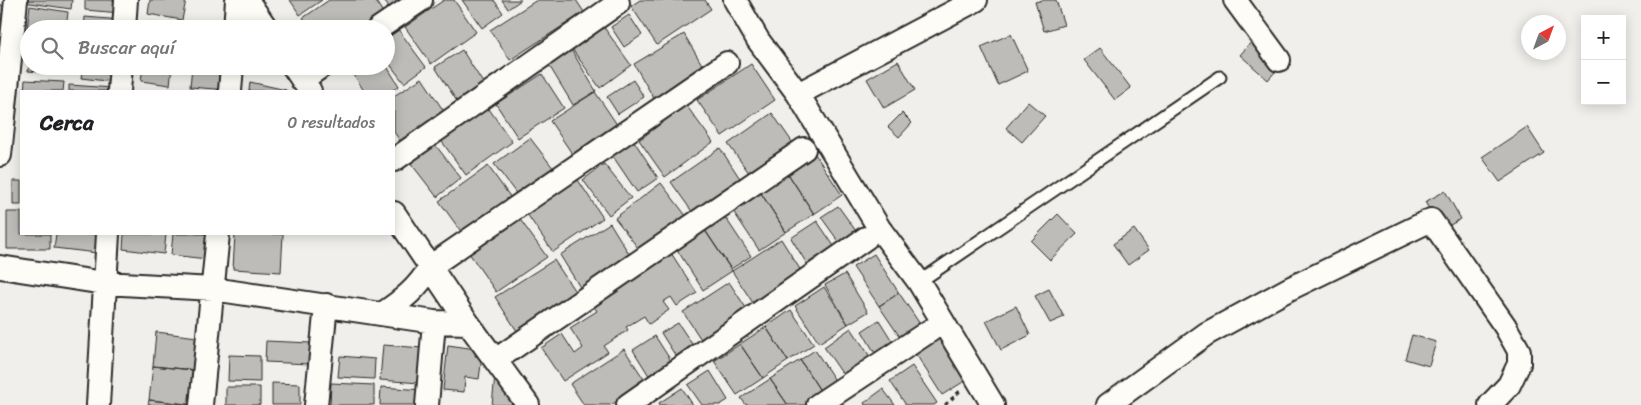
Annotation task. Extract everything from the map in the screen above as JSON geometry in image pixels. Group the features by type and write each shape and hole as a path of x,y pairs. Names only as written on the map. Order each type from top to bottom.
{"street":[{"path":"0,156 16,0"},
{"path":"125,20 126,0"},
{"path":"236,20 237,0"},
{"path":"247,0 261,20"},
{"path":"391,20 421,0"},
{"path":"736,0 758,40 798,94 879,228 919,282 993,405"},
{"path":"798,94 976,0"},
{"path":"1235,0 1279,60"},
{"path":"395,159 618,3"},
{"path":"382,314 412,292 422,281 431,266 727,63"},
{"path":"119,90 120,75"},
{"path":"230,90 231,75"},
{"path":"496,359 804,149"},
{"path":"395,214 468,324 496,359 528,405"},
{"path":"1108,405 1206,334 1289,289 1431,220 1505,326 1519,350 1519,364 1509,385 1490,405"},
{"path":"98,405 108,235"},
{"path":"201,405 218,235"},
{"path":"628,405 866,238"},
{"path":"0,268 104,283 213,289 434,322 468,324"},
{"path":"316,405 326,305"},
{"path":"427,405 434,322"},
{"path":"818,405 930,330"}],"lane":[{"path":"919,282 1220,77"}],"building":[{"path":"24,0 72,0 71,9 23,2"},
{"path":"85,0 122,0 121,13 85,10"},
{"path":"150,0 186,0 182,20 148,14"},
{"path":"290,0 322,0 300,15"},
{"path":"329,0 375,0 384,14 376,20 304,20 303,18"},
{"path":"384,0 404,0 391,9"},
{"path":"444,0 454,0 476,32 431,64 405,27"},
{"path":"462,0 494,0 503,13 482,28"},
{"path":"502,0 521,0 508,9"},
{"path":"537,0 576,0 584,12 510,60 490,30"},
{"path":"640,0 705,0 711,9 657,45 631,6"},
{"path":"1056,0 1064,25 1044,31 1035,2"},
{"path":"0,5 9,6 8,30 0,30"},
{"path":"30,6 68,12 67,20 28,20"},
{"path":"629,15 642,35 624,47 611,27"},
{"path":"85,17 121,20 85,20"},
{"path":"603,26 631,65 600,88 572,49"},
{"path":"398,29 426,67 404,83 395,71 395,31"},
{"path":"684,34 707,73 656,102 634,64"},
{"path":"1011,34 1028,71 998,85 981,47"},
{"path":"1253,40 1281,65 1268,80 1240,55"},
{"path":"570,48 596,91 573,105 547,62"},
{"path":"1100,48 1131,88 1115,100 1084,60"},
{"path":"462,50 485,86 458,103 435,67"},
{"path":"898,61 915,90 884,108 867,79"},
{"path":"751,64 775,100 722,136 697,100"},
{"path":"542,74 564,108 518,138 496,104"},
{"path":"82,75 114,75 114,82 81,78"},
{"path":"142,75 171,75 170,85 141,81"},
{"path":"191,75 228,75 227,90 190,87"},
{"path":"354,75 392,75 399,86 393,90 363,90"},
{"path":"422,78 447,116 403,145 395,133 395,95"},
{"path":"25,80 64,82 63,90 24,90"},
{"path":"633,80 644,97 618,114 607,97"},
{"path":"250,82 286,90 249,90"},
{"path":"69,85 113,88 113,90 69,90"},
{"path":"595,92 620,129 575,158 550,121"},
{"path":"1028,102 1045,116 1022,142 1006,128"},
{"path":"686,105 713,142 665,177 639,140"},
{"path":"487,106 512,142 466,175 440,139"},
{"path":"772,113 795,146 752,177 728,144"},
{"path":"902,113 912,123 899,137 888,127"},
{"path":"1527,127 1544,153 1500,182 1482,157"},
{"path":"530,138 554,169 518,196 494,164"},
{"path":"634,141 658,178 637,192 612,155"},
{"path":"433,142 461,178 437,197 409,161"},
{"path":"720,148 741,180 693,213 671,182"},
{"path":"815,154 842,195 814,214 787,172"},
{"path":"604,164 631,198 609,215 583,180"},
{"path":"488,166 514,202 465,237 439,201"},
{"path":"787,172 814,214 786,232 759,190"},
{"path":"578,180 603,218 553,252 527,214"},
{"path":"13,181 20,181 20,205 13,205"},
{"path":"661,183 687,217 641,252 615,218"},
{"path":"759,190 786,232 759,250 731,208"},
{"path":"1445,191 1461,219 1441,230 1425,202"},
{"path":"838,206 856,231 839,242 821,217"},
{"path":"7,212 20,212 20,235 50,235 50,249 7,249"},
{"path":"1058,214 1077,234 1050,260 1031,241"},
{"path":"725,217 751,256 731,269 705,230"},
{"path":"519,218 547,257 496,292 469,253"},
{"path":"817,221 834,246 807,264 791,238"},
{"path":"610,223 631,257 581,289 560,255"},
{"path":"702,226 732,271 703,290 674,245"},
{"path":"1134,229 1149,250 1128,265 1113,244"},
{"path":"56,235 99,235 97,253 54,248"},
{"path":"124,235 166,235 164,254 123,249"},
{"path":"173,235 210,235 207,259 171,255"},
{"path":"235,235 283,235 281,272 233,269"},
{"path":"781,239 803,274 755,306 732,271"},
{"path":"671,253 697,293 677,306 671,297 663,302 669,310 649,324 644,316 626,327 628,330 604,346 608,352 563,381 541,348 562,334 575,354 583,348 570,328 597,311 592,304"},
{"path":"874,254 899,293 879,306 853,267"},
{"path":"554,260 578,296 519,334 495,297"},
{"path":"845,274 868,312 848,324 825,285"},
{"path":"729,282 752,317 706,347 683,312"},
{"path":"824,287 848,324 819,343 795,306"},
{"path":"1049,289 1064,317 1050,323 1035,296"},
{"path":"899,293 924,330 904,343 879,306"},
{"path":"1016,306 1030,335 1001,350 986,321"},
{"path":"791,310 814,344 788,361 766,327"},
{"path":"879,320 894,344 876,355 862,331"},
{"path":"678,323 694,347 677,358 661,333"},
{"path":"766,327 788,361 763,378 740,344"},
{"path":"851,328 873,361 846,379 824,347"},
{"path":"156,332 206,338 203,371 153,366"},
{"path":"939,335 968,379 942,395 914,351"},
{"path":"1412,335 1436,342 1429,366 1405,359"},
{"path":"655,336 675,367 653,382 633,350"},
{"path":"266,341 311,343 310,364 265,362"},
{"path":"740,344 763,378 737,395 714,361"},
{"path":"383,345 423,348 420,383 380,380"},
{"path":"448,345 476,349 475,356 482,357 479,379 465,377 464,392 443,390"},
{"path":"624,349 646,382 611,405 584,405 570,384"},
{"path":"815,350 838,385 823,395 800,360"},
{"path":"229,355 260,356 260,382 228,381"},
{"path":"340,356 375,359 374,379 338,377"},
{"path":"800,360 825,398 814,405 788,405 770,379"},
{"path":"153,366 203,371 196,405 149,400"},
{"path":"912,366 937,403 934,405 906,405 890,381"},
{"path":"710,371 728,400 720,405 702,405 688,385"},
{"path":"495,375 515,405 492,405"},
{"path":"770,379 788,405 746,405 741,398"},
{"path":"272,383 300,384 300,405 272,405"},
{"path":"331,383 374,385 374,405 330,405"},
{"path":"226,387 260,387 260,405 226,405"},
{"path":"381,387 423,390 422,405 380,405"},
{"path":"682,388 693,405 660,405 659,403"},
{"path":"883,389 895,405 865,405 864,403"},
{"path":"149,400 196,405 148,405"}]}
